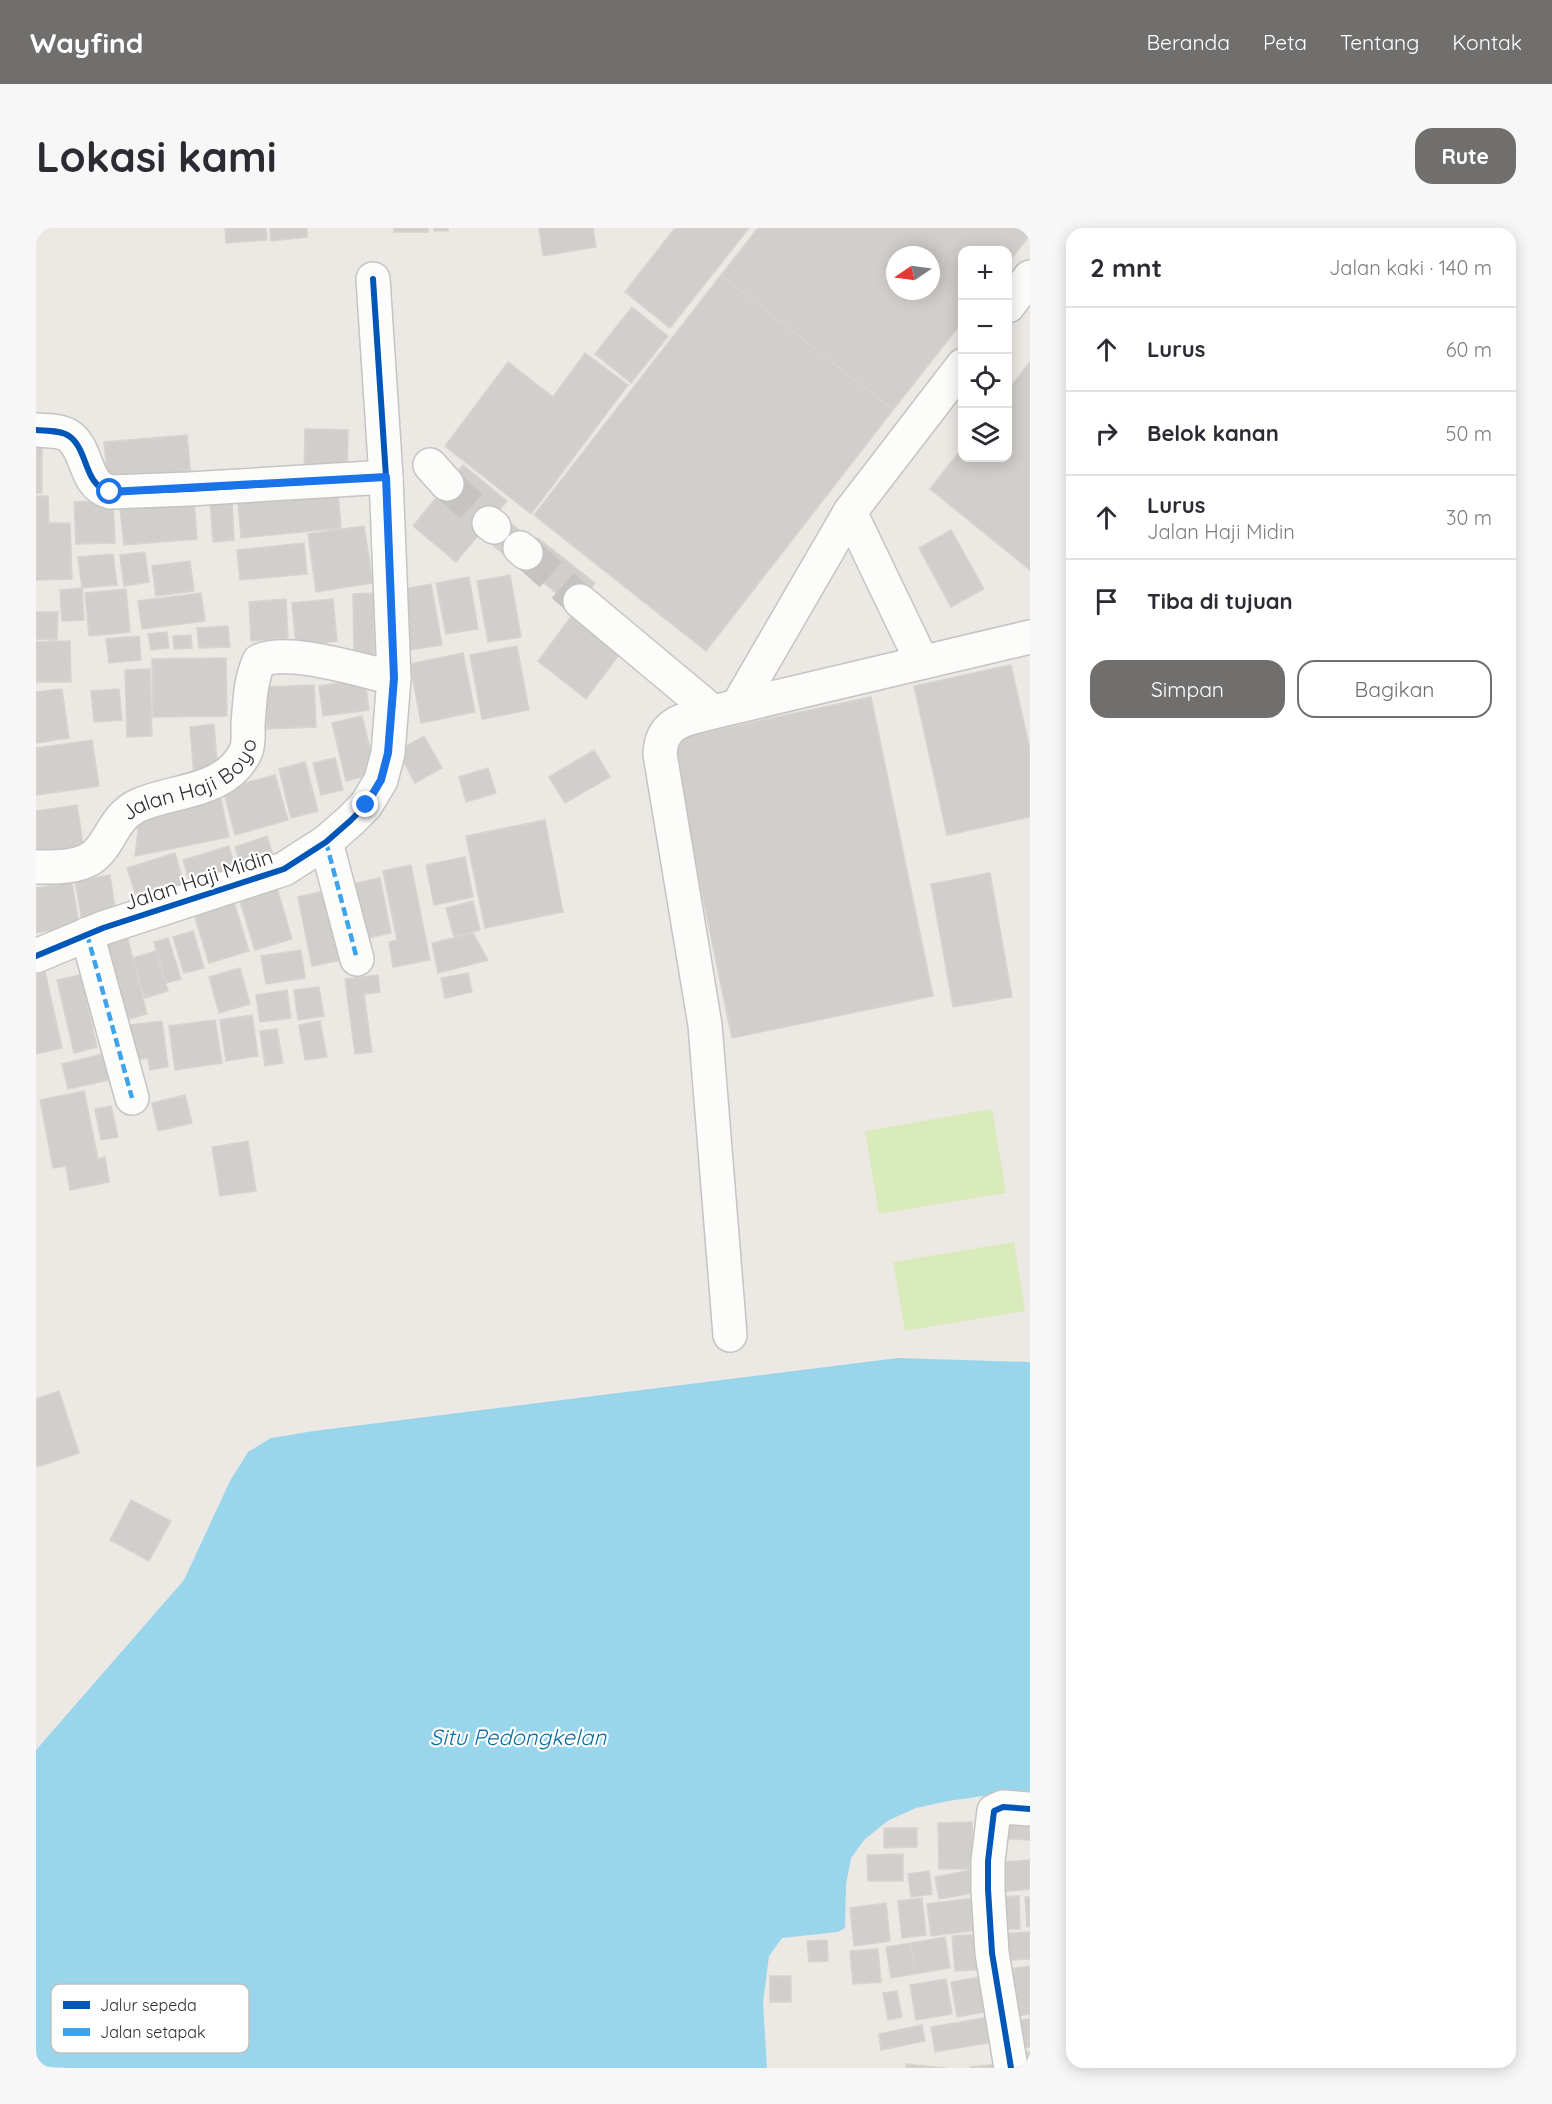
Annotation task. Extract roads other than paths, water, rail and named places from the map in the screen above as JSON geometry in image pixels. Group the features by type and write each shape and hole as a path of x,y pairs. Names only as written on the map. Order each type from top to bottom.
{"street":[{"path":"1012,301 1030,277"},
{"name":"Jalan Haji Midin","path":"36,956 87,934 284,869 326,842 366,805 381,780 388,753 394,678 386,477 373,279"},
{"path":"725,708 850,512 958,372"},
{"path":"36,430 62,432 71,436 96,485 110,492 386,477"},
{"path":"850,512 922,662"},
{"path":"580,601 725,708"},
{"path":"730,1335 705,1025 660,754 663,738 675,723 725,708 1030,637"},
{"name":"Jalan Haji Boyo","path":"36,867 65,866 92,858 117,821 136,806 164,796 205,787 231,772 246,750 252,679 259,661 268,656 294,656 394,678"},
{"path":"326,842 357,959"},
{"path":"87,934 132,1098"},
{"path":"1011,2068 992,1953 988,1861 994,1811 1003,1807 1030,1809"}],"water":[{"name":"Situ Pedongkelan","path":"898,1358 1030,1362 1030,1796 1004,1793 916,1808 889,1820 865,1839 851,1858 846,1885 845,1928 838,1932 782,1938 769,1956 763,2002 767,2068 70,2068 36,2066 36,1750 184,1580 230,1481 248,1452 271,1438"}],"tunnel":[{"path":"447,484 489,523"},
{"path":"526,553 580,601"}]}
